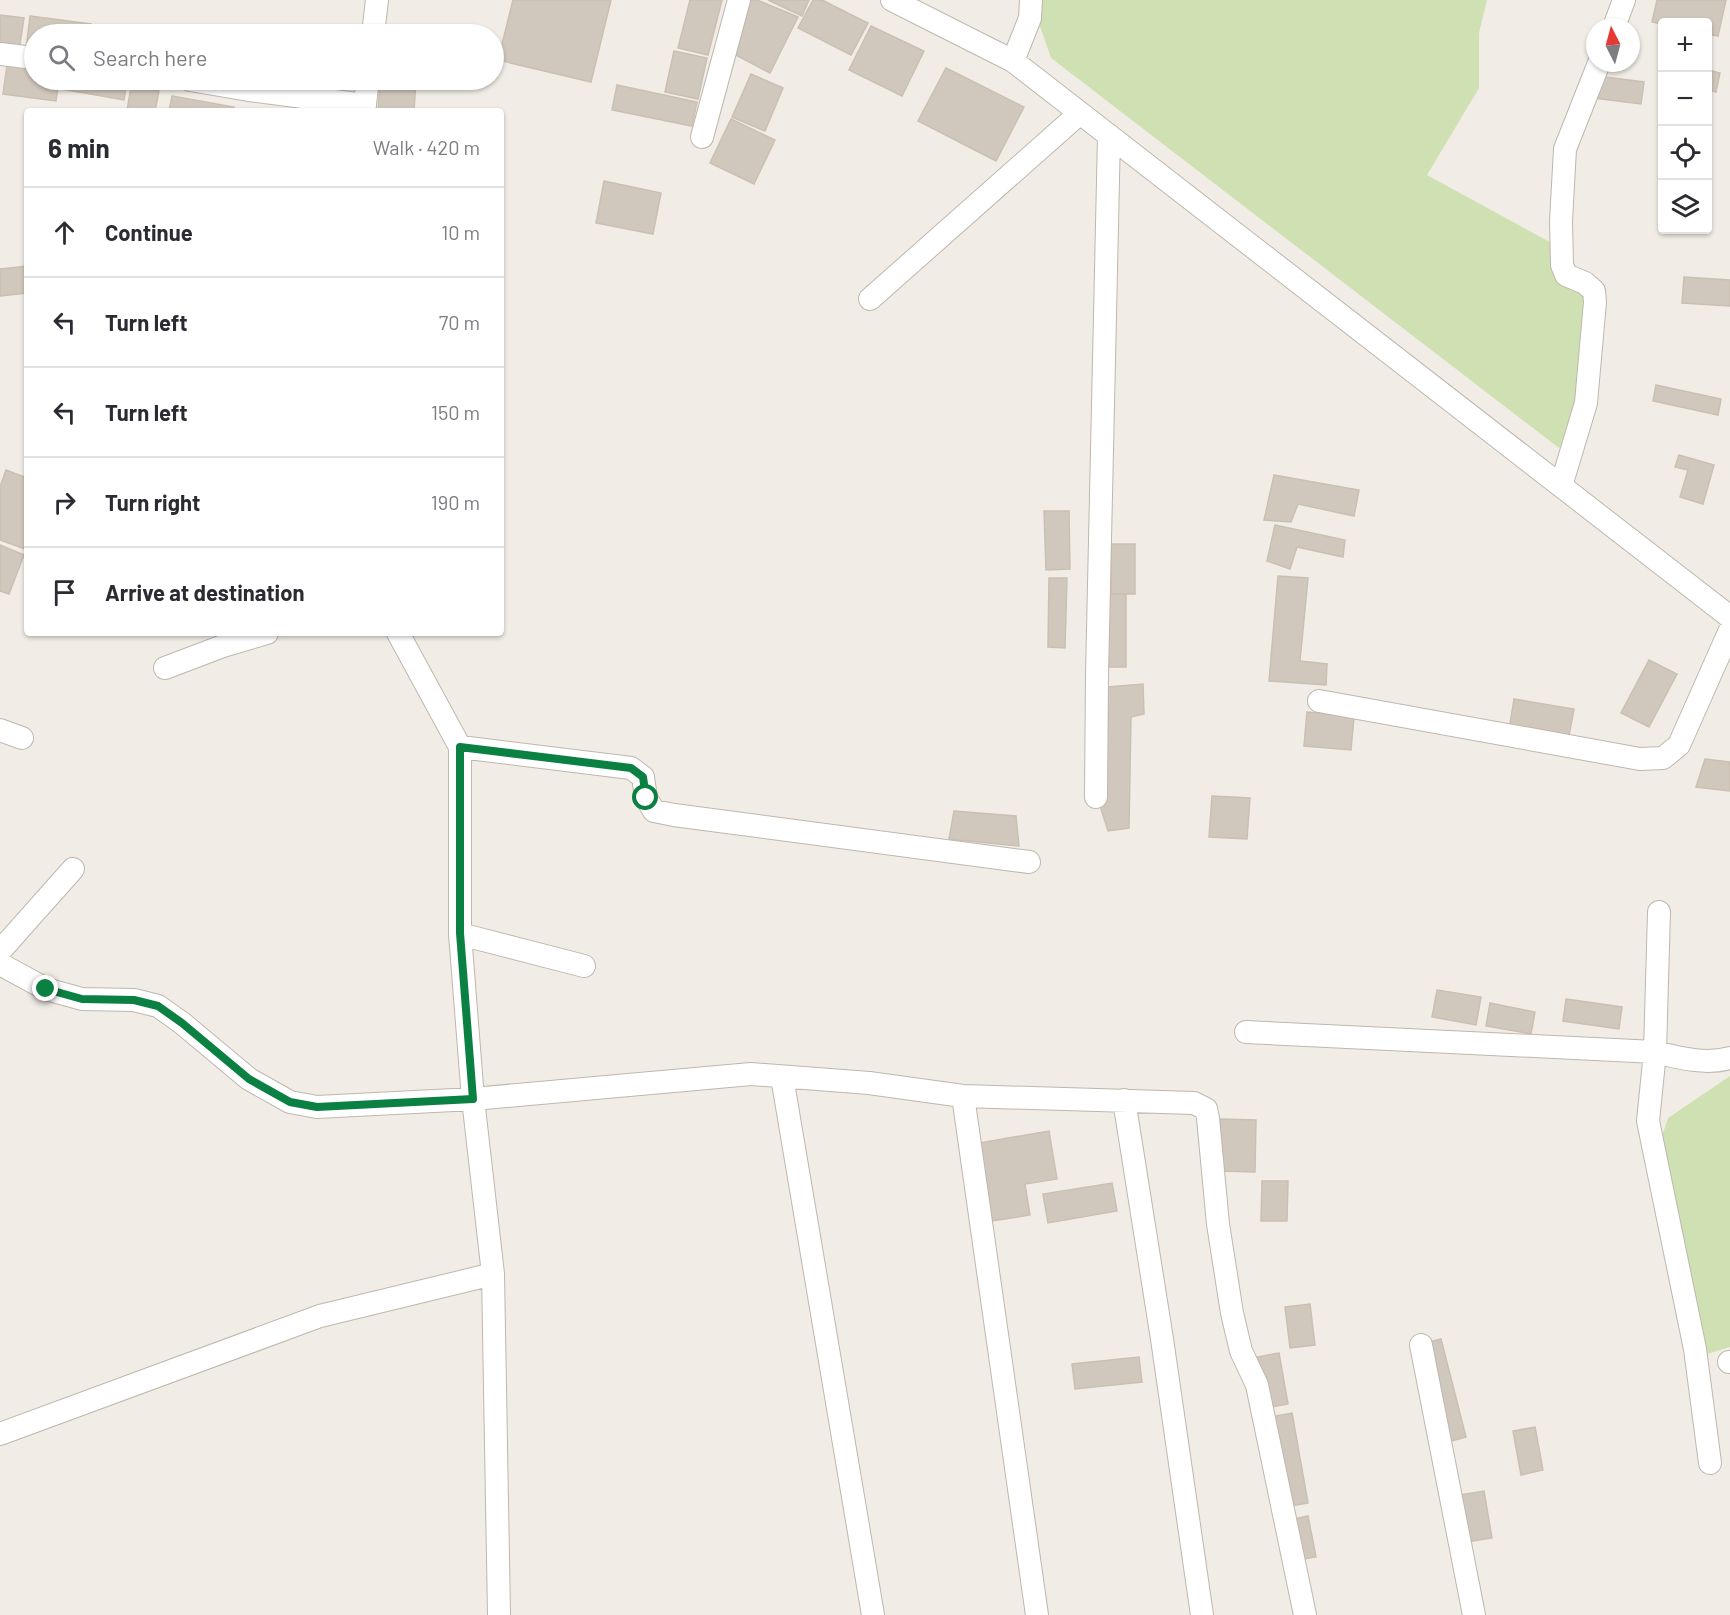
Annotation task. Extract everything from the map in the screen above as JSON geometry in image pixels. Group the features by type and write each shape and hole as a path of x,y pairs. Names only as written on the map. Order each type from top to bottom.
{"street":[{"path":"374,24 377,0"},
{"path":"702,137 739,0"},
{"path":"892,0 1013,61 1730,617"},
{"path":"1013,61 1030,18 1031,0"},
{"path":"1617,18 1624,0"},
{"path":"0,54 24,56"},
{"path":"1561,486 1586,403 1595,302 1594,291 1585,283 1566,275 1562,265 1561,221 1565,149 1595,72"},
{"path":"249,90 365,108 367,90"},
{"path":"870,299 1080,113"},
{"path":"1096,797 1109,135"},
{"path":"1319,701 1640,759 1663,758 1679,745 1730,630"},
{"path":"165,668 257,636"},
{"path":"400,636 460,747 460,933 473,1099 493,1274 499,1615"},
{"path":"0,730 22,738"},
{"path":"460,747 631,768 643,777 646,798 654,811 1029,862"},
{"path":"0,951 73,869"},
{"path":"1659,912 1655,1052 1648,1121 1695,1348 1710,1463"},
{"path":"460,933 584,966"},
{"path":"0,964 46,989 82,999 134,1000 158,1006 249,1079 290,1102 317,1107 473,1099 751,1074 869,1083 963,1096 1194,1103 1206,1109 1209,1118 1218,1224 1232,1313 1241,1351 1257,1385 1305,1615"},
{"path":"1246,1032 1655,1052 1688,1060 1719,1061 1730,1058"},
{"path":"782,1077 873,1615"},
{"path":"963,1096 1037,1615"},
{"path":"1124,1100 1202,1615"},
{"path":"0,1434 320,1316 493,1274"},
{"path":"1421,1345 1474,1615"}],"green space":[{"path":"1031,0 1487,0 1479,33 1479,88 1427,175 1559,247 1589,291 1577,426 1559,448 1051,58"},
{"path":"1730,1076 1730,1347 1707,1354 1659,1145 1668,1118"}],"building":[{"path":"513,0 611,0 591,82 504,61 504,36"},
{"path":"690,0 722,0 708,55 678,48"},
{"path":"748,0 757,0 798,17 770,73 734,54"},
{"path":"768,0 809,0 802,16"},
{"path":"813,0 822,0 868,23 851,55 798,28"},
{"path":"1657,0 1726,0 1718,36 1712,35 1712,18 1658,18 1658,23 1652,22"},
{"path":"0,15 24,18 19,51 0,49"},
{"path":"30,16 91,24 29,24"},
{"path":"871,26 924,51 902,96 849,70"},
{"path":"674,51 707,58 698,99 665,92"},
{"path":"7,65 24,68 24,90 58,90 56,101 3,94"},
{"path":"946,68 1024,107 996,161 918,121"},
{"path":"1712,71 1720,73 1716,92 1712,91"},
{"path":"751,74 783,88 765,131 732,117"},
{"path":"1597,76 1644,82 1641,104 1594,98"},
{"path":"617,85 697,102 692,126 612,110"},
{"path":"67,90 126,90 124,100"},
{"path":"130,90 159,91 156,108 127,108"},
{"path":"379,90 415,90 414,108 378,108"},
{"path":"172,96 234,107 234,108 170,108"},
{"path":"731,119 775,140 754,184 710,163"},
{"path":"604,181 661,193 653,234 596,223"},
{"path":"24,266 24,293 0,296 0,269"},
{"path":"1684,277 1730,280 1730,306 1682,303"},
{"path":"1656,385 1721,399 1718,415 1653,401"},
{"path":"1679,455 1714,465 1703,504 1680,497 1688,470 1675,467"},
{"path":"6,470 24,477 24,549 0,540 0,487"},
{"path":"1274,475 1359,490 1354,516 1298,504 1291,522 1264,520"},
{"path":"1044,511 1069,511 1070,569 1046,570"},
{"path":"1275,525 1345,540 1343,557 1297,547 1290,569 1267,561"},
{"path":"1111,544 1135,544 1135,594 1111,594"},
{"path":"0,545 24,555 9,594 0,591"},
{"path":"1278,576 1308,578 1300,661 1327,664 1326,685 1269,681"},
{"path":"1049,578 1067,578 1065,648 1048,647"},
{"path":"1105,594 1126,594 1126,667 1106,667"},
{"path":"1649,660 1677,674 1649,727 1621,713"},
{"path":"1143,684 1144,714 1131,717 1129,828 1108,831 1101,809 1108,687"},
{"path":"1514,699 1574,709 1568,741 1509,730"},
{"path":"1307,712 1354,717 1351,750 1304,746"},
{"path":"1705,759 1730,762 1730,791 1696,787"},
{"path":"1212,796 1250,798 1247,839 1209,837"},
{"path":"954,811 1016,816 1019,846 949,839"},
{"path":"1437,990 1481,997 1476,1025 1432,1017"},
{"path":"1566,999 1622,1007 1619,1029 1563,1021"},
{"path":"1490,1003 1535,1012 1531,1034 1486,1026"},
{"path":"1220,1119 1256,1120 1255,1172 1219,1171"},
{"path":"1049,1131 1057,1179 1025,1184 1030,1215 992,1221 979,1143"},
{"path":"1262,1181 1288,1181 1287,1221 1261,1221"},
{"path":"1112,1183 1117,1211 1048,1223 1043,1194"},
{"path":"1310,1304 1315,1345 1290,1348 1285,1307"},
{"path":"1441,1339 1466,1437 1444,1443 1418,1345"},
{"path":"1279,1353 1288,1404 1266,1408 1257,1357"},
{"path":"1139,1357 1142,1382 1075,1389 1072,1364"},
{"path":"1292,1413 1308,1503 1286,1507 1270,1417"},
{"path":"1535,1427 1543,1470 1521,1475 1513,1431"},
{"path":"1484,1491 1492,1538 1467,1542 1459,1495"},
{"path":"1308,1516 1316,1557 1298,1560 1290,1520"}],"route":[{"path":"46,989 82,999 134,1000 158,1006 249,1079 290,1102 317,1107 473,1099 460,933 460,747 631,768 643,777 646,798"}]}
